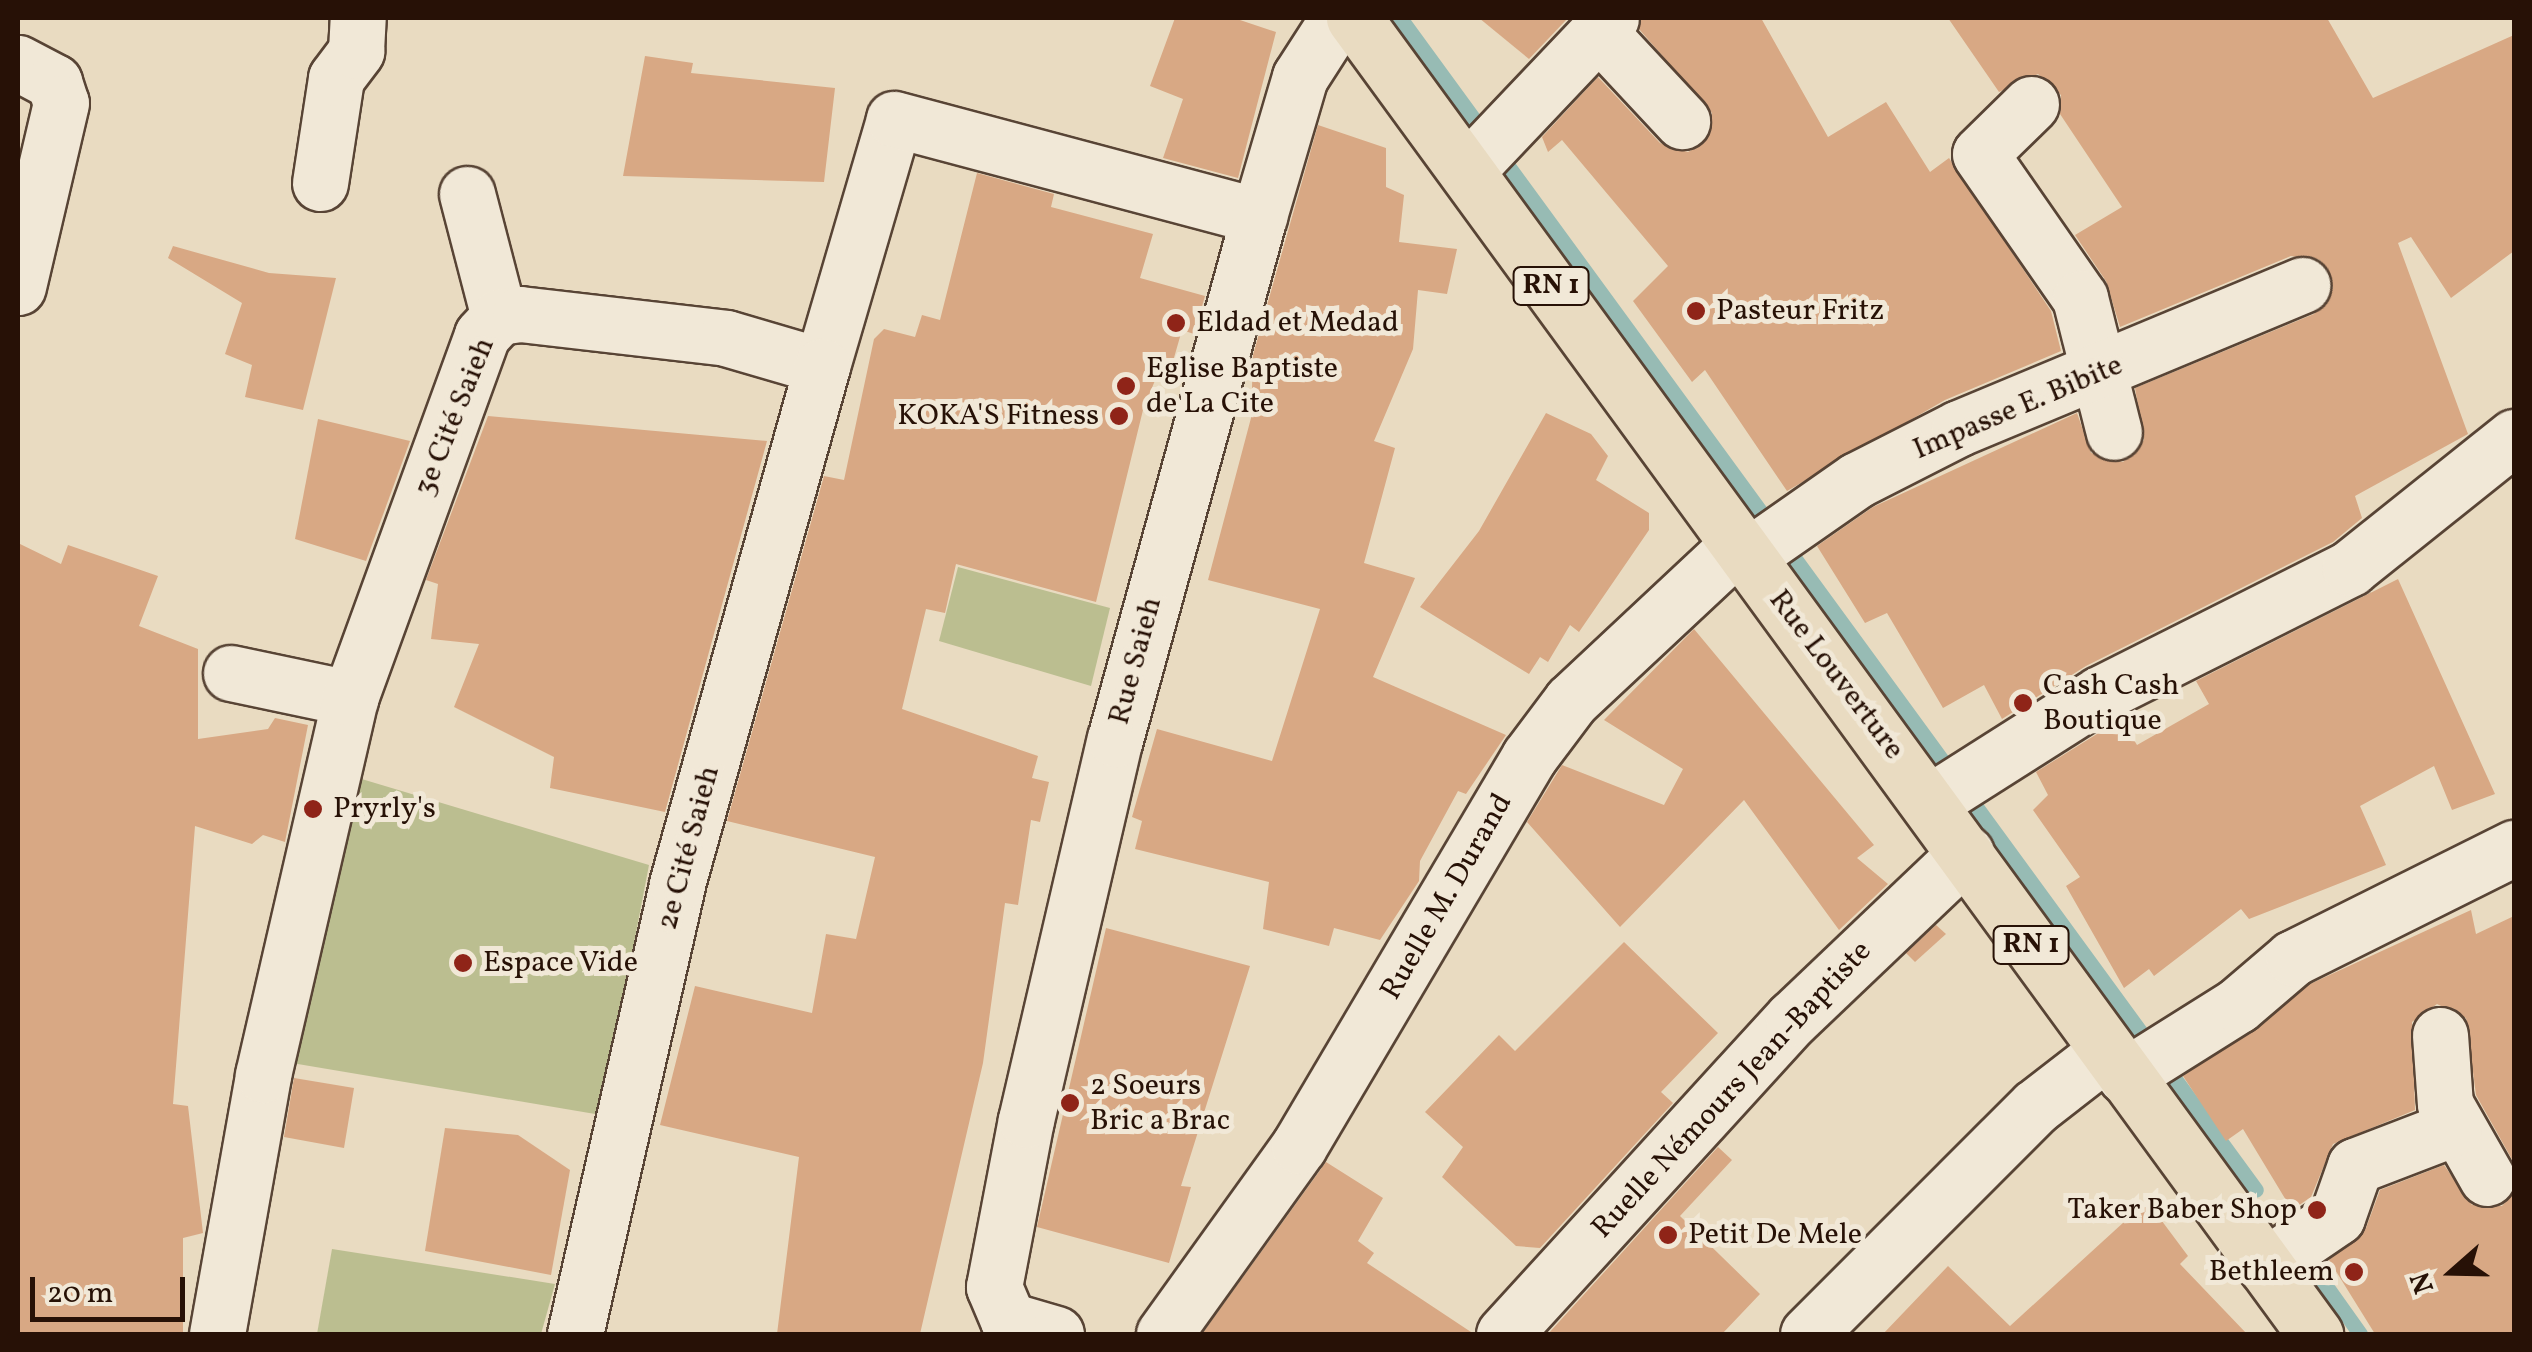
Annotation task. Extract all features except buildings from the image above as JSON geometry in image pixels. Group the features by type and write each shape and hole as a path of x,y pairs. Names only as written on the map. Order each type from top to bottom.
{"main road":[{"name":"Rue Louverture","path":"1354,18 1488,142 1762,540 1950,788 1966,853 2136,1057 2265,1266 2316,1334"}],"street":[{"path":"320,182 336,78 356,51 358,18"},
{"name":"Rue Saieh","path":"1032,1327 994,1287 1026,1120 1114,739 1300,76 1338,18"},
{"path":"1488,142 1605,25 1682,121"},
{"path":"18,64 54,82 61,103 18,277"},
{"path":"2031,104 1980,154 2068,275 2114,432"},
{"path":"822,366 894,119 1258,216"},
{"path":"467,194 499,317"},
{"name":"Impasse E. Bibite","path":"1762,540 1959,428 2302,285"},
{"name":"3e Cité Saieh","path":"217,1334 264,1075 350,698 482,335 499,317 726,338 822,366"},
{"name":"2e Cité Saieh","path":"576,1334 677,884 822,366"},
{"path":"1950,788 2100,694 2350,568 2514,437"},
{"name":"Ruelle M. Durand","path":"1164,1334 1300,1146 1529,757 1571,702 1762,540"},
{"path":"231,673 350,698"},
{"path":"1808,1334 2035,1107 2238,1005 2293,958 2514,848"},
{"name":"Ruelle Némours Jean-Baptiste","path":"1504,1334 1793,1018 1966,853"},
{"path":"2440,1035 2454,1128 2487,1178"},
{"path":"2265,1266 2336,1218 2355,1166 2454,1128"}],"green space":[{"path":"958,567 1110,608 1091,686 939,641"},
{"name":"Espace Vide","path":"335,771 649,865 601,1115 274,1060"},
{"path":"332,1249 555,1284 541,1334 317,1334"}],"waterway":[{"path":"1400,18 2256,1190"},
{"path":"2319,1276 2360,1334"}],"place":[{"name":"Pasteur Fritz","path":"1696,311"},
{"name":"Eldad et Medad","path":"1176,323"},
{"name":"Eglise Baptiste de La Cite","path":"1126,386"},
{"name":"KOKA'S Fitness","path":"1119,416"},
{"name":"Cash Cash Boutique","path":"2023,703"},
{"name":"Pryrly's","path":"313,809"},
{"name":"Espace Vide","path":"463,963"},
{"name":"2 Soeurs Bric a Brac","path":"1070,1103"},
{"name":"Taker Baber Shop","path":"2317,1210"},
{"name":"Petit De Mele","path":"1668,1235"},
{"name":"Bethleem","path":"2354,1272"}]}
